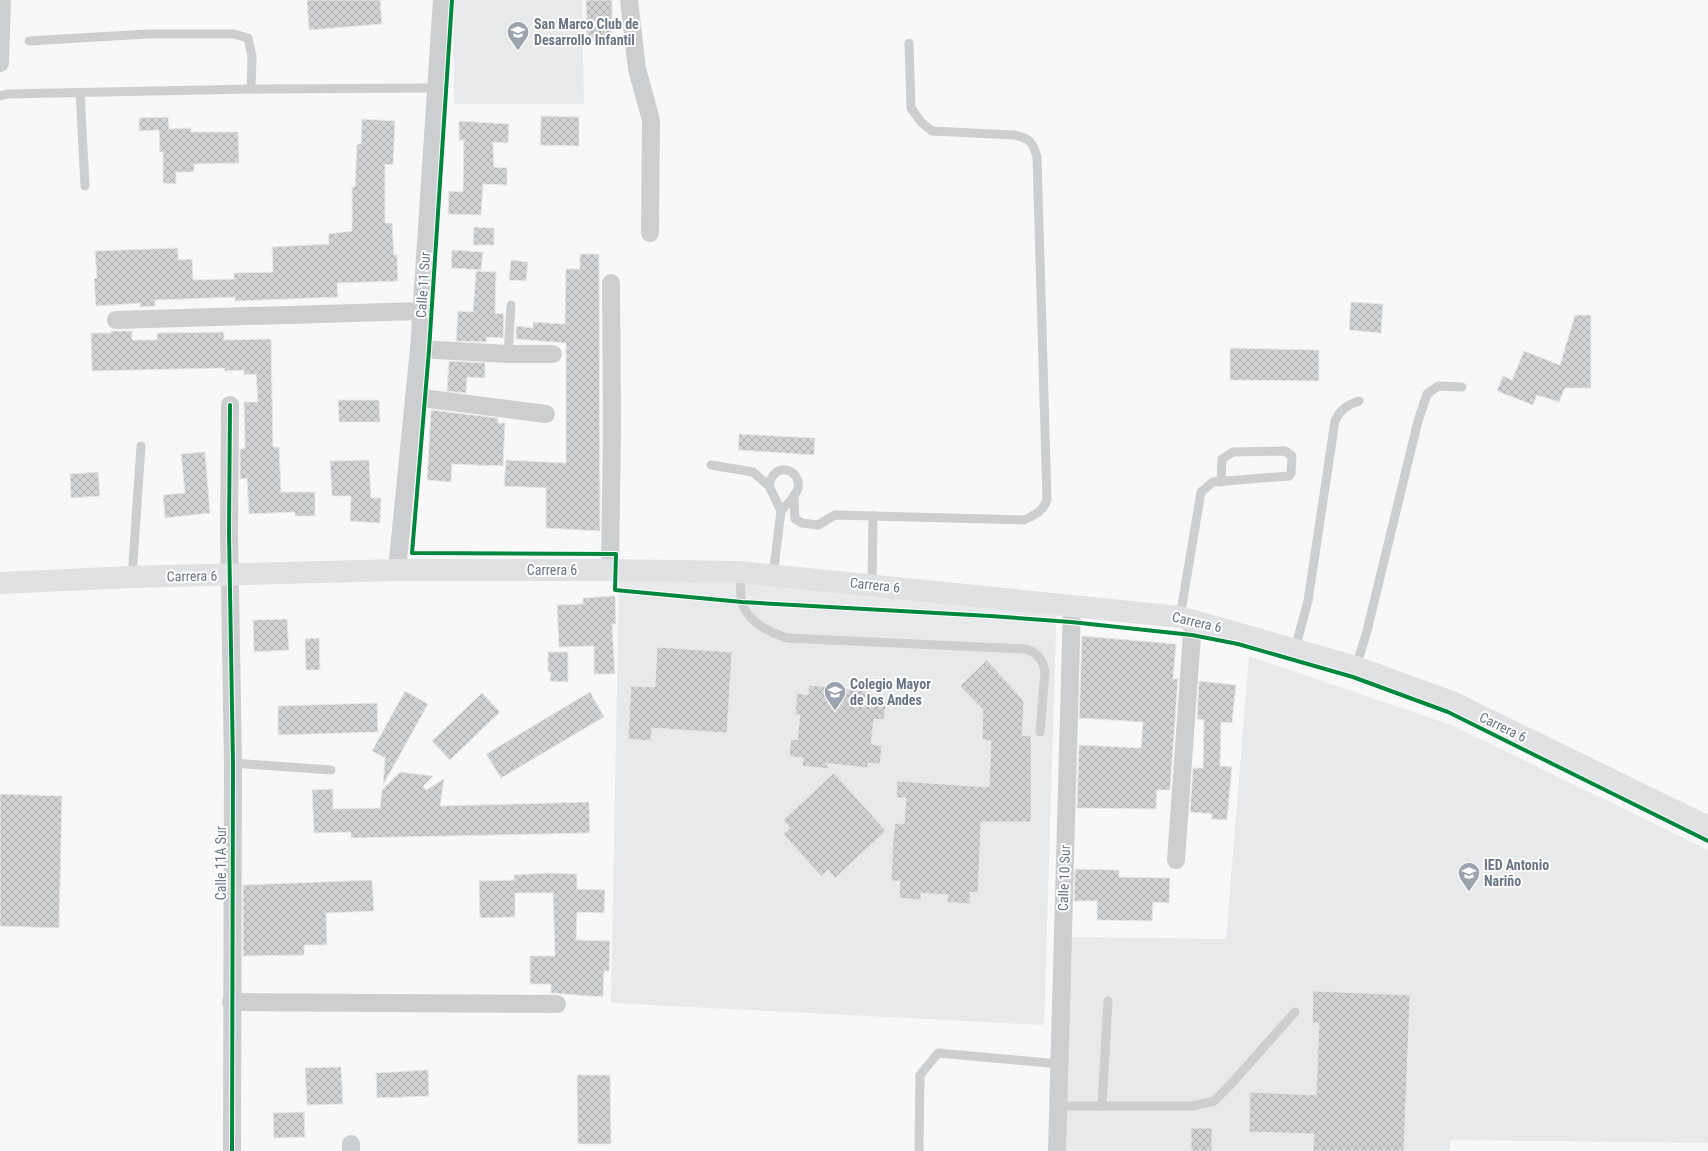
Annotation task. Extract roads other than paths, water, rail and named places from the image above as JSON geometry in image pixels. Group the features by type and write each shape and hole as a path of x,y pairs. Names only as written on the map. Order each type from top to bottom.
{"main road":[{"name":"Carrera 6","path":"0,583 132,577 230,576 398,570 610,570 740,572 1072,605 1186,618 1356,667 1452,702 1708,826"}],"street":[{"path":"0,63 2,0"},
{"name":"Calle 11 Sur","path":"398,570 419,349 442,0"},
{"path":"629,0 637,69 651,120 650,233"},
{"path":"610,570 612,433 611,283"},
{"path":"116,320 421,311"},
{"path":"419,349 508,354 553,354"},
{"path":"414,397 546,414"},
{"name":"Calle 11A Sur","path":"230,405 228,533 233,763 232,1151"},
{"name":"Calle 10 Sur","path":"1057,1151 1072,605"},
{"path":"1176,860 1186,618"},
{"path":"232,1002 557,1004"}],"lane":[{"path":"29,41 147,34 234,34 248,38 252,56 252,89"},
{"path":"794,495 795,519 802,523 818,525 835,515 1024,520 1037,514 1045,506 1047,500 1037,165 1034,144 1027,137 1014,135 932,131 922,123 912,108 909,43"},
{"path":"0,96 7,94 80,92 436,88"},
{"path":"80,92 85,186"},
{"path":"508,354 511,304"},
{"path":"1356,667 1367,631 1418,421 1427,394 1438,386 1462,387"},
{"path":"1295,649 1308,601 1335,421 1339,412 1348,405 1359,401"},
{"path":"132,577 141,446"},
{"path":"1186,618 1201,492 1213,482 1221,482 1288,476 1291,473 1292,456 1285,451 1233,452 1222,459 1221,482"},
{"path":"711,465 752,472 769,486 781,511"},
{"path":"769,486 770,478 775,472 783,469 790,471 795,476 798,484 794,495 781,511 773,575"},
{"path":"872,585 873,516"},
{"path":"740,572 742,606 752,619 764,629 787,638 1026,649 1034,652 1044,665 1045,672 1040,732"},
{"path":"233,763 331,770"},
{"path":"1102,1106 1108,1001"},
{"path":"1058,1106 1193,1106 1214,1101 1295,1012"},
{"path":"919,1151 920,1075 938,1053 1060,1064"}],"place":[{"name":"San Marco Club de Desarrollo Infantil","path":"518,52"},
{"name":"Colegio Mayor de los Andes","path":"835,712"},
{"name":"IED Antonio Nariño","path":"1469,892"}]}
